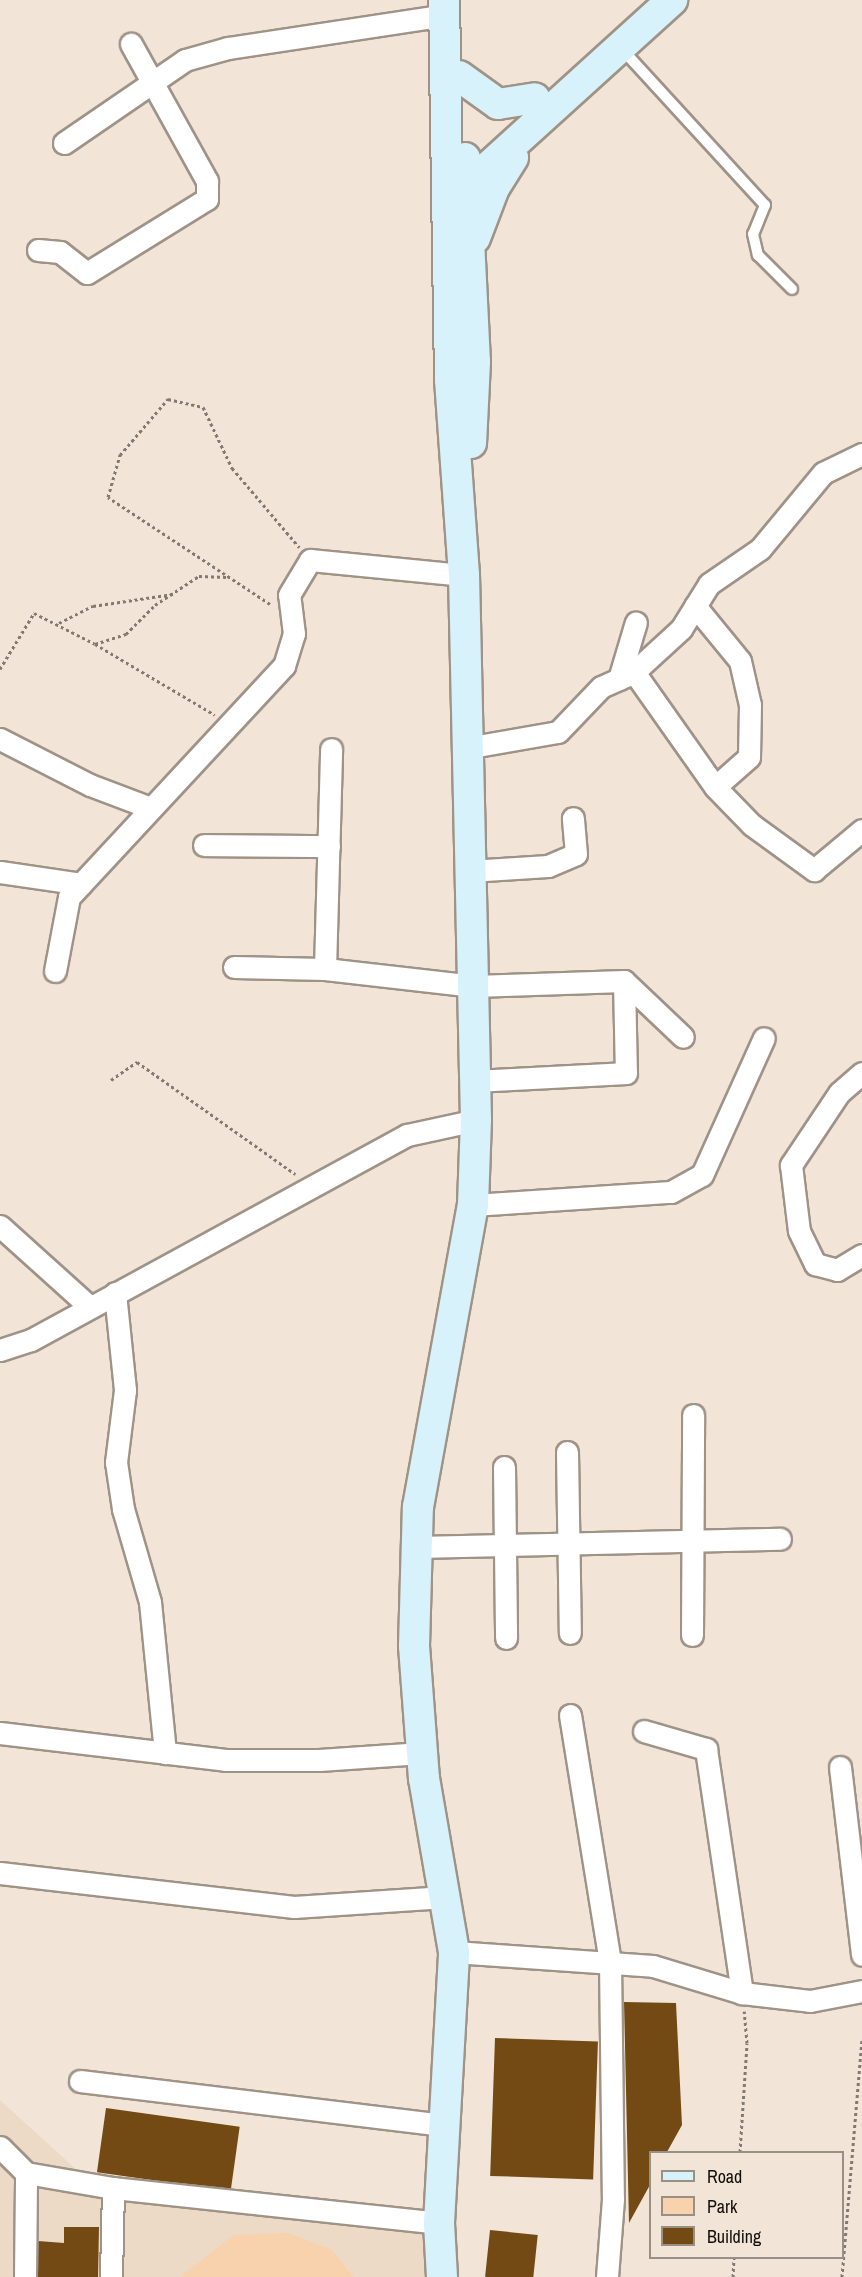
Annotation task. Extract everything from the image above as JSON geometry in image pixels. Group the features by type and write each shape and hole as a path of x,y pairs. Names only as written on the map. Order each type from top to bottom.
{"main road":[{"path":"456,183 534,128 672,0"},
{"path":"444,7 459,76 456,183 471,249"},
{"path":"442,2277 440,2223 454,1952 422,1753 414,1647 418,1507 436,1394 473,1205 476,1120 466,748 460,306 456,183 444,7"},
{"path":"456,183 536,98 620,48"},
{"path":"459,76 498,104 536,98"},
{"path":"460,306 471,249 494,188 534,128"}],"street":[{"path":"64,144 151,80 185,60 228,48 444,7"},
{"path":"38,250 60,252 87,273 207,199 207,181 131,44"},
{"path":"466,748 558,732 601,687 627,676 681,628 709,584 760,549 823,473 862,454"},
{"path":"55,971 69,897 284,666 294,634 289,595 310,560 464,575"},
{"path":"695,606 740,662 750,705 749,757 715,788"},
{"path":"636,622 627,676 715,788 752,825 814,870 862,830"},
{"path":"0,739 90,785 152,808"},
{"path":"325,969 332,749"},
{"path":"469,871 548,866 576,854 573,818"},
{"path":"204,845 329,846"},
{"path":"0,872 81,884"},
{"path":"234,967 325,969 474,986 624,981 683,1037"},
{"path":"475,1081 626,1073 624,981"},
{"path":"473,1205 671,1192 702,1175 764,1038"},
{"path":"862,1073 839,1093 791,1165 799,1231 815,1264 837,1270 862,1255"},
{"path":"0,1350 31,1340 407,1135 476,1120"},
{"path":"0,1226 90,1307"},
{"path":"115,1293 125,1390 116,1462 123,1509 150,1602 165,1753"},
{"path":"692,1635 693,1415"},
{"path":"567,1452 570,1633"},
{"path":"504,1467 506,1638"},
{"path":"417,1547 780,1539"},
{"path":"570,1715 610,1961 613,2199 607,2277"},
{"path":"645,1731 706,1749 742,1993"},
{"path":"0,1733 225,1760 319,1760 422,1753"},
{"path":"840,1767 862,1955"},
{"path":"0,1873 294,1907 445,1897"},
{"path":"454,1952 610,1961 653,1966 742,1993 810,2001 862,1992"},
{"path":"80,2081 445,2125"},
{"path":"0,2147 26,2173 113,2188 440,2223"},
{"path":"25,2277 26,2173"},
{"path":"111,2277 113,2188"}],"lane":[{"path":"620,48 765,205 753,234 758,255 792,289"}],"path":[{"path":"292,618 108,497 120,455 168,399 203,407 232,468 310,560"},
{"path":"95,644 126,634 155,605 175,594 199,576 229,577"},
{"path":"58,623 93,606 175,594"},
{"path":"0,669 34,613 58,623 230,724"},
{"path":"111,1080 137,1062 253,1140 311,1186"},
{"path":"740,2151 747,2043 742,1993"},
{"path":"844,2253 862,2040"},
{"path":"733,2277 734,2259"},
{"path":"842,2277 844,2259"}],"shaded area":[{"path":"0,2100 79,2172 432,2210 428,2277 0,2277"}],"green space":[{"path":"288,2233 332,2250 353,2277 180,2277 234,2235"}],"building":[{"path":"624,2002 676,2003 682,2125 668,2151 649,2151 649,2187 629,2223"},
{"path":"495,2038 598,2042 593,2180 490,2176"},
{"path":"106,2108 240,2127 231,2191 97,2172"},
{"path":"64,2227 99,2227 98,2277 38,2277 38,2241 64,2243"},
{"path":"490,2230 538,2235 533,2277 485,2277"}]}
